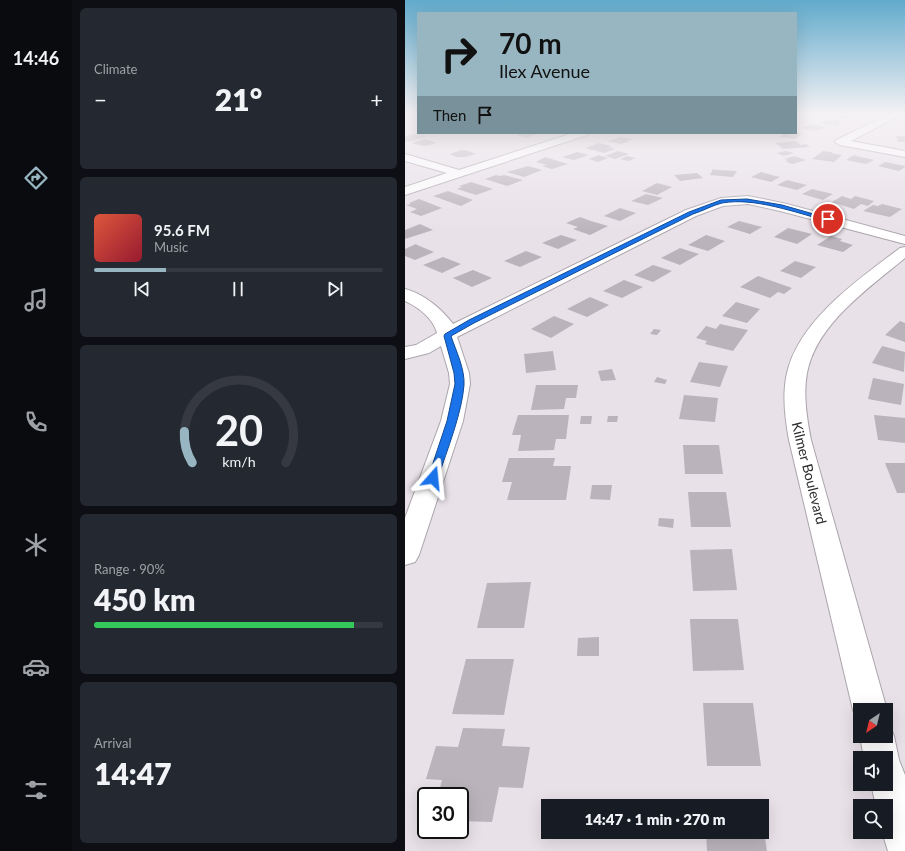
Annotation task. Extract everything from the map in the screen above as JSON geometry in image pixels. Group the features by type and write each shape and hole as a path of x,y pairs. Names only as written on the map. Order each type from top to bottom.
{"street":[{"path":"405,190 520,154"},
{"path":"405,157 458,174"},
{"path":"405,352 422,349 472,321 691,213 721,202 740,200 767,204 905,240"},
{"name":"Kilmer Boulevard","path":"868,703 800,440 795,415 797,372 806,350 827,318 846,299 905,251"},
{"path":"405,294 417,300 437,316 444,325 459,373 460,384 452,421 405,556"},
{"path":"891,791 905,845"}],"building":[{"path":"450,154 476,154 465,157 456,157"},
{"path":"572,154 589,155 574,160 562,157"},
{"path":"611,154 629,154 615,159 605,156"},
{"path":"778,154 792,154 784,156"},
{"path":"819,154 842,155 834,162 812,159"},
{"path":"599,155 608,158 598,162 589,159"},
{"path":"854,155 874,160 866,164 846,160"},
{"path":"627,156 636,158 628,161 620,159"},
{"path":"794,156 806,160 792,164 785,161 788,160 784,159"},
{"path":"545,157 568,164 552,169 542,166 547,165 536,162"},
{"path":"885,162 905,167 899,171 878,166"},
{"path":"528,166 542,170 524,177 507,172"},
{"path":"713,169 737,171 733,177 710,175"},
{"path":"761,172 780,177 771,182 751,177"},
{"path":"697,173 703,178 680,181 674,175"},
{"path":"496,175 504,175 523,180 507,186 485,179"},
{"path":"787,180 807,185 797,190 777,185"},
{"path":"471,182 493,189 476,195 457,189 462,187 459,186"},
{"path":"657,183 672,187 657,195 642,191"},
{"path":"812,189 833,194 823,200 802,194"},
{"path":"448,191 473,200 461,206 433,196"},
{"path":"646,194 663,198 648,205 631,201"},
{"path":"842,196 851,199 855,196 874,201 868,206 861,204 854,209 832,202"},
{"path":"419,199 442,208 421,216 410,212 417,209 406,205"},
{"path":"882,204 902,209 890,217 863,211 873,205 878,206"},
{"path":"620,208 636,213 620,221 604,216"},
{"path":"580,217 608,226 590,235 573,229 578,227 566,223"},
{"path":"739,221 762,227 750,234 727,227"},
{"path":"420,224 433,230 405,239 405,230"},
{"path":"788,228 812,234 797,244 774,237"},
{"path":"561,235 577,240 558,249 542,243"},
{"path":"706,235 725,241 708,251 688,245"},
{"path":"831,236 842,239 840,241 853,245 843,252 817,245"},
{"path":"416,244 434,252 415,260 405,256 405,249"},
{"path":"680,248 699,254 680,265 661,258"},
{"path":"526,251 542,257 520,267 504,261"},
{"path":"443,257 461,264 442,273 423,265"},
{"path":"795,261 816,267 801,278 780,271"},
{"path":"653,265 672,271 653,282 634,275"},
{"path":"473,270 492,278 472,287 453,278"},
{"path":"758,276 792,288 784,294 778,292 770,298 740,287"},
{"path":"624,280 643,287 622,298 603,291"},
{"path":"590,297 609,305 587,317 567,309"},
{"path":"736,302 760,309 747,323 722,316"},
{"path":"554,316 574,324 551,338 531,329"},
{"path":"900,321 905,323 905,342 885,335"},
{"path":"720,324 748,330 733,351 705,344 707,341 696,338 706,326 716,329"},
{"path":"654,329 661,330 657,335 650,334"},
{"path":"882,346 905,352 904,372 872,363"},
{"path":"553,351 556,370 526,373 524,354"},
{"path":"699,362 728,366 720,387 690,382"},
{"path":"612,369 616,380 601,381 598,371"},
{"path":"657,377 667,380 665,384 654,382"},
{"path":"873,378 904,384 901,405 868,399"},
{"path":"536,385 578,385 576,398 566,398 564,409 531,410"},
{"path":"684,395 718,398 715,422 679,419"},
{"path":"518,415 569,415 566,439 556,439 554,450 518,451 521,435 512,435"},
{"path":"874,415 905,418 905,443 878,440"},
{"path":"581,416 592,416 591,424 580,424"},
{"path":"608,416 618,416 617,422 607,422"},
{"path":"683,445 719,445 723,474 685,474"},
{"path":"509,458 555,458 553,466 571,466 566,500 507,500 512,482 502,482"},
{"path":"885,463 905,463 905,493 897,493"},
{"path":"592,485 612,485 610,500 590,499"},
{"path":"688,492 726,492 731,527 691,527"},
{"path":"659,518 674,519 673,528 658,526"},
{"path":"732,549 737,590 693,591 690,550"},
{"path":"531,582 524,628 477,628 487,583"},
{"path":"690,619 738,619 744,670 693,671"},
{"path":"599,637 599,656 577,656 578,638"},
{"path":"466,659 514,659 504,715 452,714"},
{"path":"703,703 753,703 761,766 707,766"},
{"path":"463,728 505,729 502,746 530,747 523,788 499,787 492,822 469,821 469,787 440,787 442,780 426,779 436,746 458,747"},
{"path":"706,839 765,839 767,851 707,851"}],"route":[{"path":"433,478 452,421 460,384 459,373 447,336 472,321 691,213 713,204 733,200 747,200 828,219"}]}
